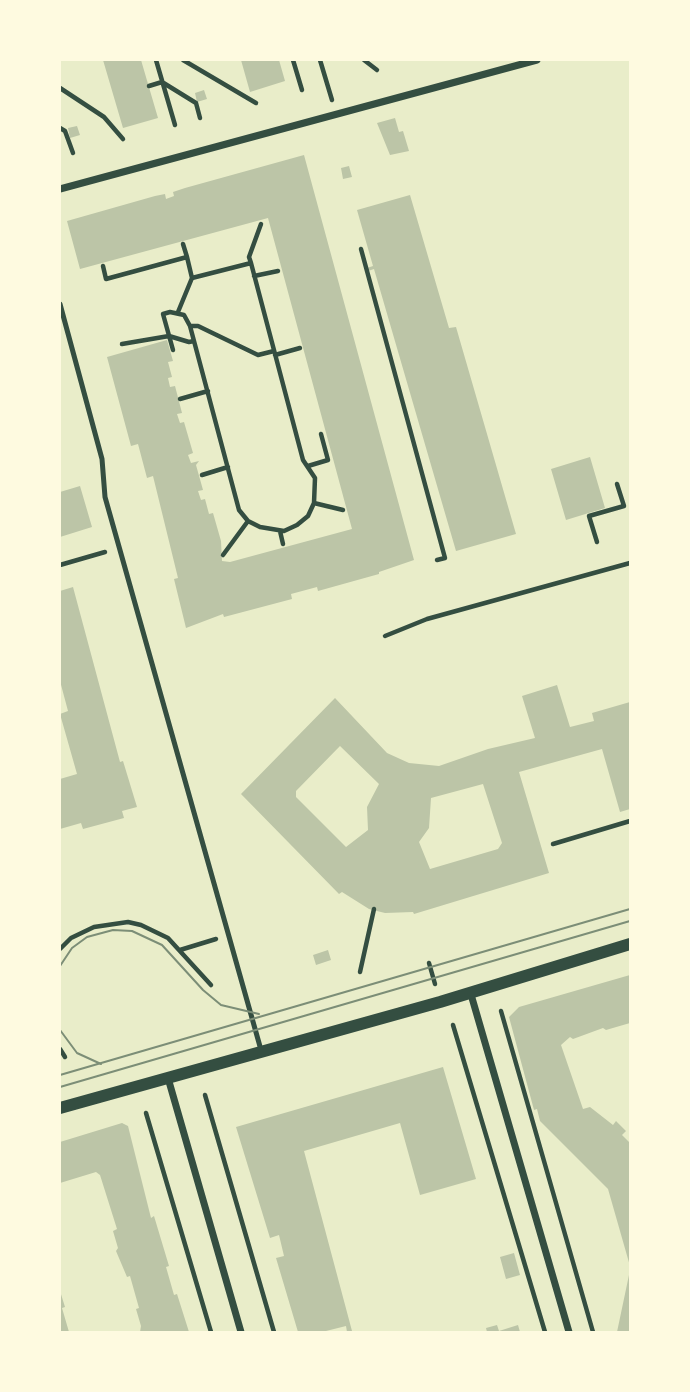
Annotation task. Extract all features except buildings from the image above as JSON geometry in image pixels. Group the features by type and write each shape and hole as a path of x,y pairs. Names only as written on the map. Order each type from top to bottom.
{"street":[{"path":"60,189 537,60"},
{"path":"60,1108 631,944"},
{"path":"470,991 569,1332"},
{"path":"168,1077 241,1332"}],"lane":[{"path":"60,304 102,459 105,497 261,1051"}],"path":[{"path":"156,60 175,125"},
{"path":"183,60 256,103"},
{"path":"293,60 302,90"},
{"path":"320,60 336,115"},
{"path":"364,60 377,70"},
{"path":"149,86 162,82 196,103 200,118"},
{"path":"60,88 104,117 123,139"},
{"path":"60,128 65,131 73,153"},
{"path":"173,350 163,314 177,312 184,316 190,326 236,500 248,521 260,527 280,531 302,521 314,503 317,489 303,460 249,257 261,224"},
{"path":"177,312 192,278 183,244"},
{"path":"360,249 445,558 437,560"},
{"path":"103,266 106,279 187,257"},
{"path":"192,278 251,263"},
{"path":"254,276 278,271"},
{"path":"190,326 198,326 258,355 300,348"},
{"path":"122,344 146,337 146,341 169,336 194,341"},
{"path":"180,399 208,391"},
{"path":"308,466 328,460 321,434"},
{"path":"202,475 228,467"},
{"path":"597,542 589,516 624,506 617,484"},
{"path":"314,503 343,510"},
{"path":"223,555 248,521"},
{"path":"280,531 283,544"},
{"path":"60,565 105,552"},
{"path":"385,636 427,619 631,564"},
{"path":"553,844 631,821"},
{"path":"360,972 374,909"},
{"path":"60,949 82,931 109,923 128,922 155,930 180,950 211,985"},
{"path":"180,950 217,939"},
{"path":"429,963 435,984"},
{"path":"501,1011 593,1332"},
{"path":"453,1025 545,1332"},
{"path":"60,1049 65,1057"},
{"path":"205,1095 274,1332"},
{"path":"146,1112 211,1332"}],"tram line":[{"path":"60,1075 630,909"},
{"path":"60,1087 630,921"},
{"path":"60,966 72,948 87,937 113,930 132,931 162,945 203,990 221,1005 259,1014"},
{"path":"60,1030 77,1053 101,1064"}]}
